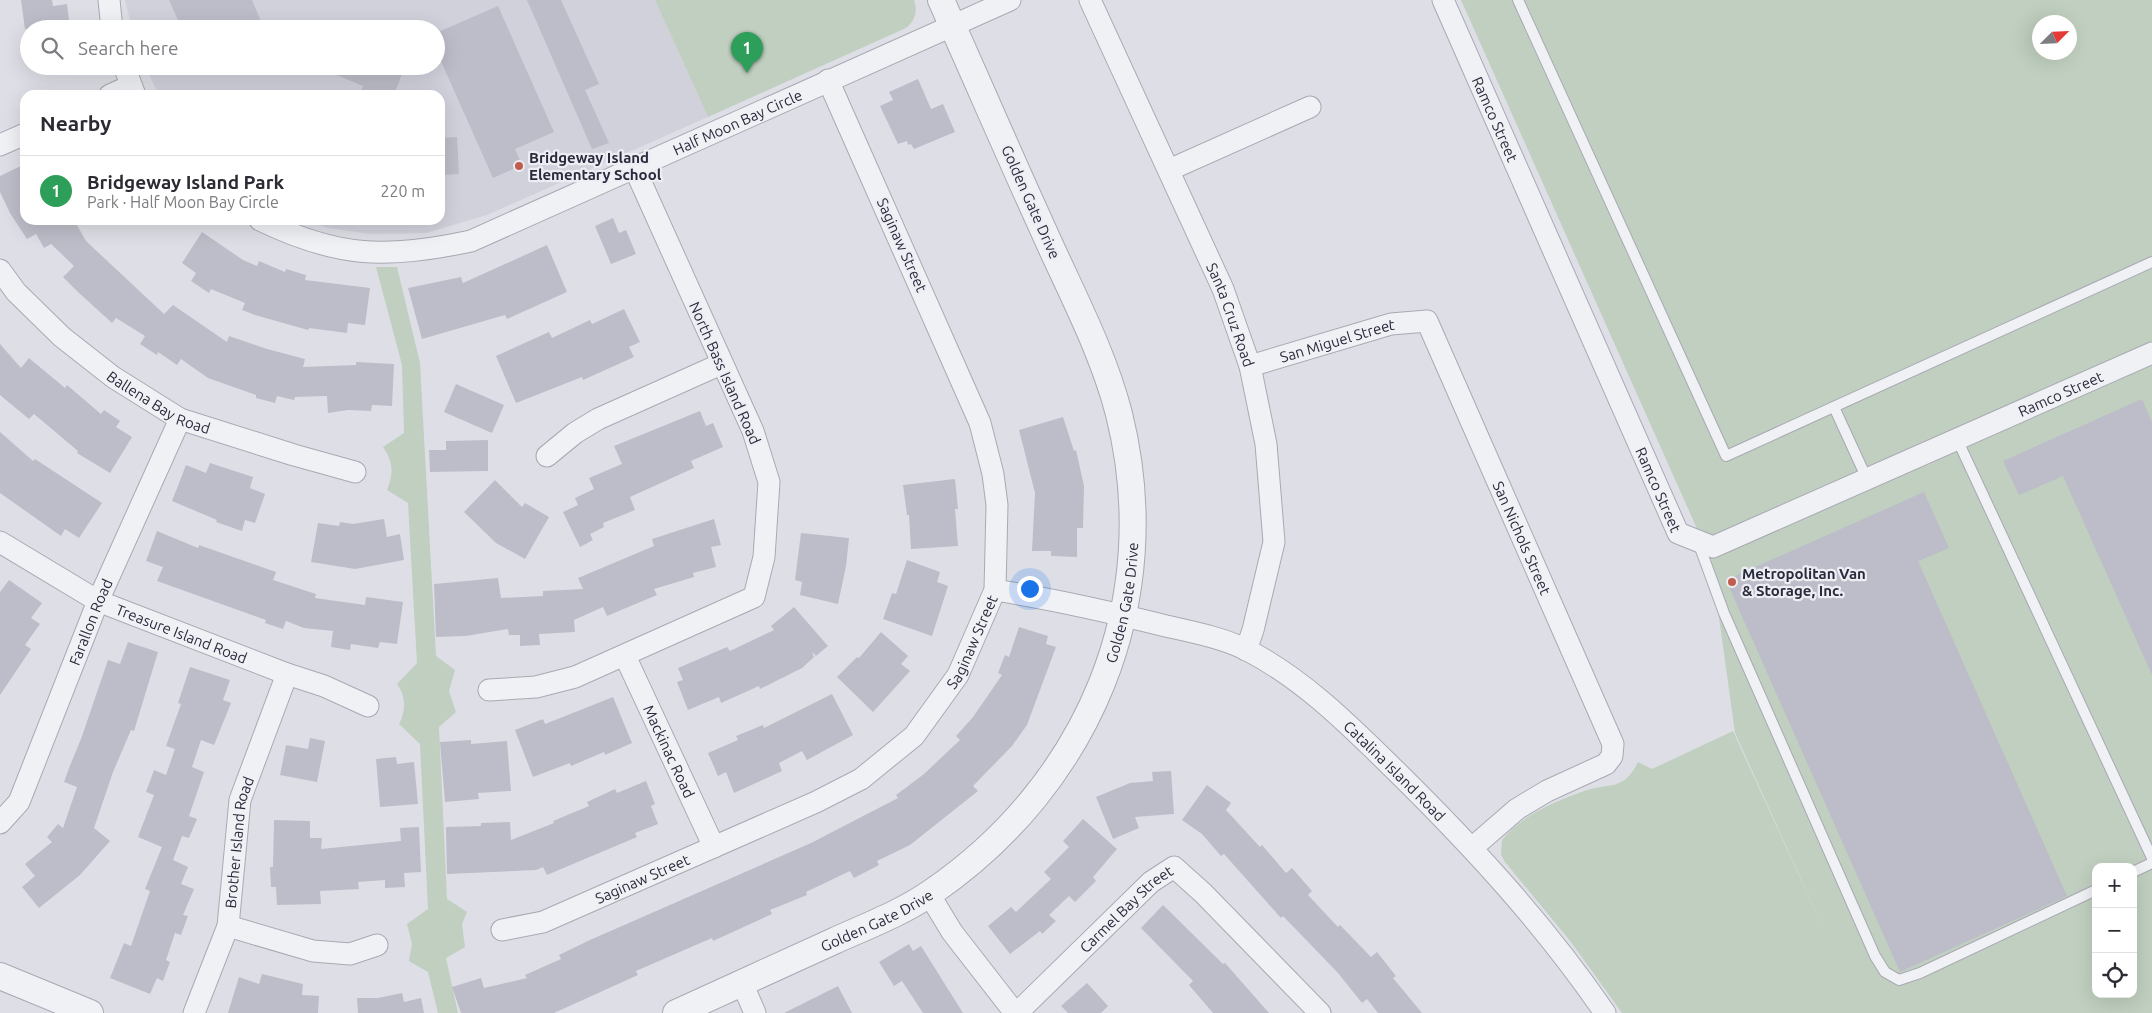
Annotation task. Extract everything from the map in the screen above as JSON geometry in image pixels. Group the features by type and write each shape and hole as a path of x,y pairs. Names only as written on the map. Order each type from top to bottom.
{"street":[{"path":"109,0 111,20"},
{"name":"Golden Gate Drive","path":"676,1013 887,918 929,894 975,860 1032,804 1055,773 1084,724 1100,689 1112,655 1122,616 1132,551 1132,512 1126,448 1119,413 1083,318 941,0"},
{"name":"Half Moon Bay Circle","path":"270,225 290,235 337,249 379,253 428,250 471,241 1010,0"},
{"name":"Santa Cruz Road","path":"1090,0 1223,289 1250,366 1266,444 1274,542 1254,630 1246,650"},
{"name":"Ramco Street","path":"1442,0 1678,533 1713,547 2152,353"},
{"name":"Saginaw Street","path":"502,930 543,922 816,802 861,779 914,736 958,675 995,590 996,505 993,474 980,423 828,80"},
{"path":"118,90 130,82"},
{"path":"1169,170 1310,107"},
{"path":"0,145 20,136"},
{"name":"North Bass Island Road","path":"625,656 754,597 764,557 769,482 753,431 721,364 634,167"},
{"name":"Ballena Bay Road","path":"0,270 16,292 62,337 114,377 180,419 355,472"},
{"name":"San Miguel Street","path":"1250,366 1391,324 1427,321"},
{"name":"San Nichols Street","path":"1427,321 1613,744 1612,756 1598,769 1547,791 1517,809 1472,848"},
{"path":"547,456 575,433 598,419 721,364"},
{"name":"Farallon Road","path":"0,823 19,802 98,601 180,419"},
{"name":"Treasure Island Road","path":"0,542 98,601 287,674 324,686 368,706"},
{"name":"Catalina Island Road","path":"995,590 1122,616 1206,636 1246,650 1286,674 1322,701 1371,746 1472,848 1531,914 1605,1013"},
{"path":"489,690 536,687 575,677 625,656"},
{"name":"Mackinac Road","path":"625,656 714,847"},
{"name":"Brother Island Road","path":"194,1013 228,926 240,800 287,674"},
{"name":"Carmel Bay Street","path":"1016,1013 1151,882 1174,867 1203,893 1320,1013"},
{"path":"929,894 952,932 1016,1013"},
{"path":"228,926 313,951 350,954 377,945"},
{"path":"0,976 90,1013"},
{"path":"742,983 755,1013"}],"lane":[{"path":"1518,0 1726,456 2152,262"},
{"path":"1834,407 1867,479"},
{"path":"1957,439 2152,858"},
{"path":"1698,541 1724,614 1874,956 1885,972 1899,980 1920,974 2092,892"},
{"path":"2137,870 2152,863"}],"shaded area":[{"name":"Bridgeway Island Elementary School","path":"125,0 655,0 708,117 487,215 426,233 371,234 327,228 319,225 445,225 445,90 157,90 149,75 445,75 445,20 130,20"}],"green space":[{"path":"655,0 914,0 916,12 912,22 906,28 708,117"},
{"path":"1461,0 2152,0 2152,1013 1622,1013 1571,942 1505,862 1501,855 1502,840 1518,824 1539,810 1584,791 1621,782 1627,778 1638,762 1652,769 1733,731 1829,941 1735,733 1711,560"},
{"path":"376,267 397,267 420,363 436,656 455,670 449,691 456,712 439,727 447,899 467,912 462,924 465,947 446,958 458,1013 438,1013 428,972 409,961 412,944 407,924 428,909 420,744 399,724 404,704 402,693 397,684 417,663 408,503 387,490 391,478 391,463 383,447 404,433 402,365"}],"building":[{"path":"21,0 52,0 53,6 67,4 69,20 24,20"},
{"path":"169,0 252,0 260,20 178,20"},
{"path":"527,0 561,0 599,84 585,90 609,143 592,149"},
{"path":"498,6 554,132 515,149 522,165 493,178 445,70 445,29"},
{"path":"337,75 402,75 396,90 361,90 363,86"},
{"path":"918,79 931,109 943,104 955,132 914,149 911,144 908,145 907,141 898,144 880,106 893,100 889,92"},
{"path":"457,137 459,174 445,175 445,138"},
{"path":"20,166 20,225 77,225 86,241 164,314 173,305 227,342 229,336 305,359 303,367 356,365 356,362 394,364 392,406 372,405 371,411 348,410 328,413 327,396 295,397 294,400 277,396 275,403 256,398 256,395 208,378 181,359 177,365 158,352 157,355 140,344 145,336 116,318 112,323 63,277 74,266 51,244 44,248 36,234 27,239 10,213 0,192 0,176"},
{"path":"613,218 619,233 626,230 636,254 611,264 595,226"},
{"path":"202,232 243,260 257,266 259,261 285,272 286,269 306,275 305,280 370,288 365,325 348,323 347,333 309,328 308,330 255,315 242,310 245,303 211,289 209,293 191,281 196,273 182,263"},
{"path":"547,245 567,292 507,319 505,315 422,339 408,288 461,277 463,283"},
{"path":"624,309 640,342 629,347 634,357 583,380 582,377 516,403 496,356 549,332 552,338 590,320 592,324"},
{"path":"0,344 21,368 29,358 65,388 67,385 101,414 104,410 120,421 116,427 132,437 110,473 77,453 78,451 34,414 29,419 0,395"},
{"path":"456,384 504,405 492,433 444,412"},
{"path":"2142,399 2152,422 2152,675 2063,476 2019,495 2003,461"},
{"path":"700,411 706,426 713,423 723,447 691,461 694,468 630,497 635,510 603,523 604,527 590,534 593,540 580,547 563,512 578,505 575,498 594,489 589,478 622,464 614,446"},
{"path":"1063,417 1074,451 1076,450 1084,486 1083,528 1077,528 1077,557 1051,556 1051,551 1032,551 1035,493 1019,430"},
{"path":"0,432 33,461 35,459 102,503 79,538 65,529 61,536 0,493"},
{"path":"488,440 488,471 430,472 429,450 446,450 446,441"},
{"path":"210,463 253,477 250,488 265,494 255,523 245,520 242,531 216,522 217,520 172,501 186,465 206,473"},
{"path":"955,479 958,509 955,509 958,546 911,549 909,515 907,515 903,485"},
{"path":"495,480 522,507 525,503 549,517 525,559 496,543 464,512"},
{"path":"1924,492 1949,548 1918,561 2067,896 1900,972 1726,580"},
{"path":"384,519 387,537 400,534 404,560 355,569 311,562 318,523 339,526 340,522 353,524"},
{"path":"714,519 721,545 711,547 716,567 693,573 694,577 654,589 657,595 607,616 603,607 574,620 575,632 539,634 540,645 520,646 520,635 509,635 508,629 466,636 436,637 434,584 498,578 501,598 543,596 543,591 583,589 578,578 654,546 652,539"},
{"path":"157,531 198,548 199,545 276,572 273,580 316,594 315,598 365,605 366,597 403,602 397,644 380,642 378,648 351,644 350,650 331,647 333,631 304,628 286,621 283,629 265,623 266,620 157,581 163,567 146,561"},
{"path":"801,533 849,538 846,566 838,604 800,595 802,582 795,580"},
{"path":"907,560 940,572 937,582 948,586 932,636 883,619 892,593 896,594"},
{"path":"9,580 42,603 31,618 40,624 25,645 31,649 0,695 0,592"},
{"path":"794,607 828,646 816,656 812,652 814,657 802,668 760,689 759,686 721,703 719,697 688,710 677,682 683,680 678,668 727,647 730,651 774,630 771,626"},
{"path":"1019,627 1048,636 1046,644 1056,647 1027,725 1012,746 973,786 978,791 910,845 877,861 879,865 854,878 850,871 806,892 807,895 770,910 772,914 713,941 712,938 636,971 638,975 554,1013 461,1013 452,987 481,978 484,988 527,978 525,975 561,959 559,955 811,843 898,798 896,795 924,774 960,740 956,736 973,717 1002,675 998,673 1005,655 1009,657"},
{"path":"881,632 908,656 901,664 910,671 873,712 837,677 857,657 859,658"},
{"path":"128,642 158,652 134,731 131,730 113,772 94,828 110,841 80,875 39,908 22,887 35,876 25,864 52,842 47,837 58,824 63,828 77,787 64,782 108,660 120,664"},
{"path":"190,667 230,680 223,700 231,703 214,745 201,740 192,767 204,772 189,816 197,819 189,838 182,836 173,860 188,867 181,884 194,889 183,915 188,916 181,935 175,933 166,960 170,962 163,981 157,978 150,994 110,978 124,943 131,946 150,891 145,889 162,847 138,837 154,795 146,792 154,770 166,775 175,749 166,746 181,704 178,703"},
{"path":"832,694 853,735 807,760 802,751 779,763 782,771 734,793 726,772 718,776 708,753 738,740 736,736 763,725 764,728"},
{"path":"613,697 632,743 605,755 604,752 571,766 570,763 533,777 515,730 543,719 545,724"},
{"path":"310,738 325,741 317,782 280,775 286,745 308,749"},
{"path":"471,740 471,744 507,741 511,791 478,793 479,799 445,802 440,742"},
{"path":"396,757 397,764 414,762 418,804 380,807 376,759"},
{"path":"1171,771 1174,814 1135,817 1139,828 1113,839 1096,797 1130,783 1153,781 1152,772"},
{"path":"646,781 655,804 651,806 658,824 635,833 637,837 547,875 543,867 536,870 447,874 446,827 481,826 481,823 510,822 511,840 554,823 553,821 589,806 587,802 615,789 617,793"},
{"path":"1207,785 1231,803 1226,810 1260,847 1262,845 1286,873 1292,868 1312,891 1308,895 1338,927 1340,925 1371,957 1377,952 1396,976 1393,978 1422,1013 1378,1013 1367,999 1362,1003 1338,973 1283,916 1281,918 1224,854 1221,856 1202,834 1182,820"},
{"path":"1083,819 1117,849 1093,877 1096,881 1075,902 1069,896 1049,915 1056,921 1042,934 1040,931 1010,954 988,926 1011,907 1016,912 1051,879 1044,872 1069,847 1063,841"},
{"path":"274,820 310,821 310,838 322,838 321,849 401,841 400,828 419,827 421,872 404,873 405,887 385,888 385,880 358,882 359,889 320,891 321,904 277,905 276,887 271,887 270,867 273,867"},
{"path":"1163,905 1223,964 1225,963 1269,1013 1213,1013 1189,985 1193,981 1141,928"},
{"path":"909,944 913,951 921,946 963,1013 923,1013 902,981 894,986 879,962"},
{"path":"262,974 303,984 302,995 319,996 318,1013 228,1013 239,977 259,984"},
{"path":"1087,983 1108,1006 1101,1013 1068,1013 1061,1006"},
{"path":"838,986 852,1013 784,1013"},
{"path":"402,993 404,1002 421,998 424,1013 358,1013 357,998 378,998"}],"place":[{"name":"Bridgeway Island Park","path":"747,73"},
{"name":"Bridgeway Island Elementary School","path":"519,166"},
{"name":"Metropolitan Van & Storage, Inc.","path":"1732,582"}]}
